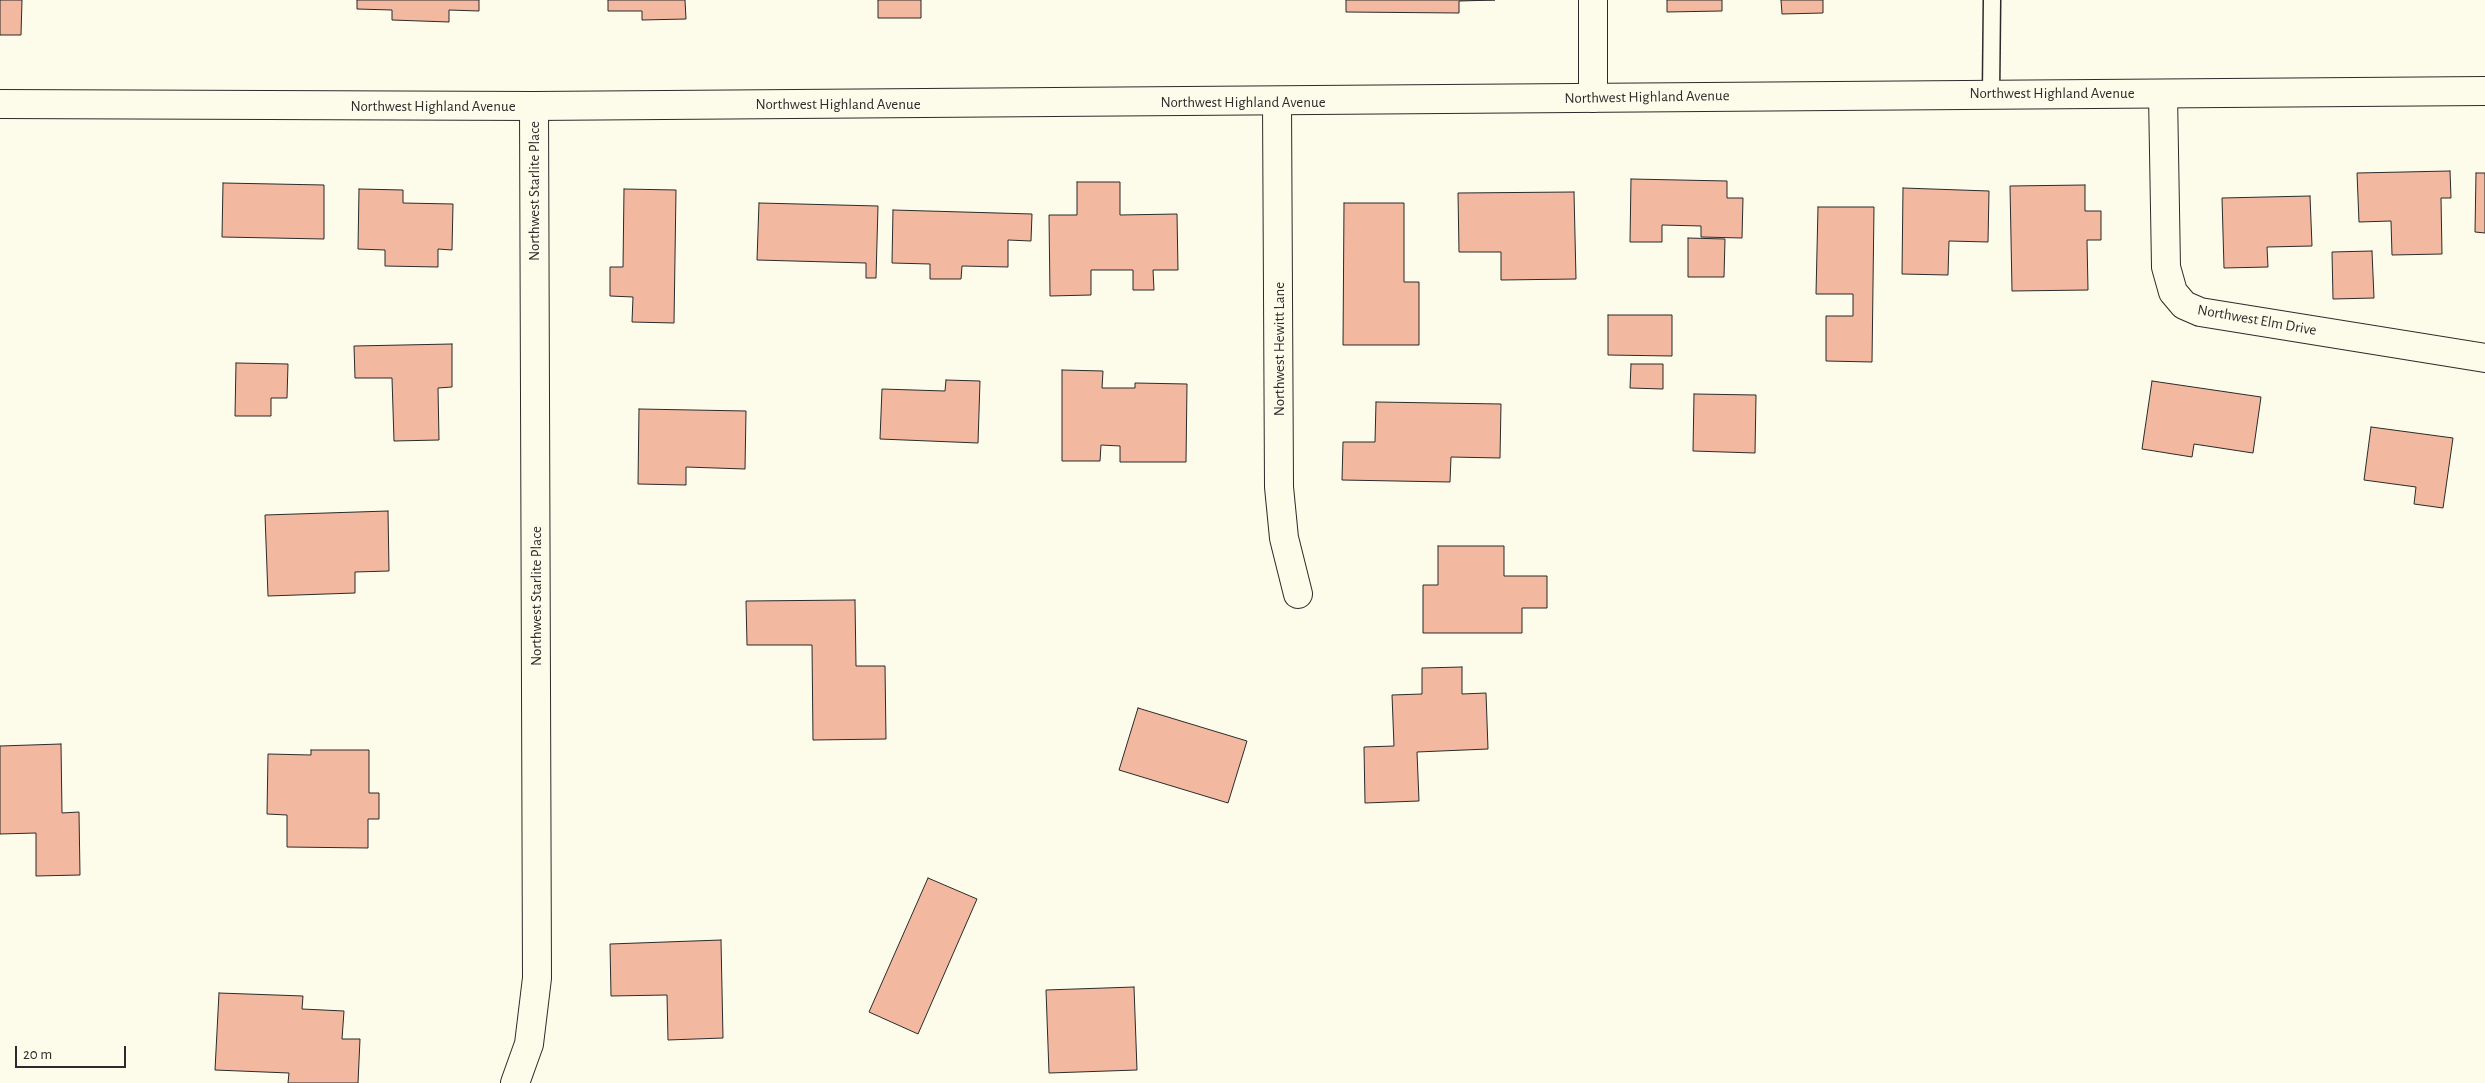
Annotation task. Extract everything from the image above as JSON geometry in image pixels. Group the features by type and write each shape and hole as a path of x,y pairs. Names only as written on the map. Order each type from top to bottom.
{"main road":[{"path":"1593,0 1593,98"},
{"name":"Northwest Highland Avenue","path":"0,104 534,106 1277,102 1991,93 2163,94 2485,91"},
{"name":"Northwest Elm Drive","path":"2163,94 2166,267 2173,292 2184,305 2200,312 2485,358"},
{"name":"Northwest Hewitt Lane","path":"1277,102 1279,488 1284,538 1298,594"},
{"name":"Northwest Starlite Place","path":"515,1083 529,1044 537,978 534,106"}],"lane":[{"path":"1991,93 1992,0"}],"building":[{"path":"0,0 22,0 21,35 0,35"},
{"path":"357,0 479,0 479,11 449,10 449,22 392,20 392,10 357,9"},
{"path":"608,0 685,0 686,19 642,20 642,11 608,11"},
{"path":"878,0 921,0 921,18 878,18"},
{"path":"1346,0 1495,0 1459,1 1459,13 1346,12"},
{"path":"1667,0 1722,0 1722,11 1667,12"},
{"path":"1781,0 1823,0 1823,13 1782,14"},
{"path":"2450,171 2451,198 2441,198 2442,254 2392,255 2391,221 2359,222 2357,173"},
{"path":"2476,173 2485,173 2485,233 2475,232"},
{"path":"1631,179 1727,181 1727,198 1743,198 1742,238 1701,237 1701,226 1662,225 1662,242 1630,242"},
{"path":"1077,182 1120,182 1120,215 1177,214 1178,270 1153,270 1154,290 1133,290 1133,270 1091,270 1091,295 1050,296 1049,215 1077,215"},
{"path":"223,183 324,185 324,239 222,237"},
{"path":"2085,185 2085,211 2101,211 2101,240 2087,240 2088,290 2012,291 2010,186"},
{"path":"1903,188 1989,191 1988,242 1949,241 1948,275 1902,274"},
{"path":"359,189 403,190 403,203 453,204 452,250 438,249 438,267 385,266 385,250 358,249"},
{"path":"624,189 676,190 674,323 632,322 633,297 610,296 610,267 623,267"},
{"path":"1574,192 1576,279 1501,280 1501,252 1459,252 1458,193"},
{"path":"2310,196 2312,246 2267,247 2268,267 2224,268 2222,198"},
{"path":"759,203 878,206 876,278 866,278 866,263 757,260"},
{"path":"1344,203 1404,203 1404,282 1419,282 1419,345 1343,345"},
{"path":"1818,207 1874,207 1872,362 1826,361 1826,316 1853,316 1853,294 1816,294"},
{"path":"893,210 1032,214 1031,241 1008,240 1008,267 962,266 961,279 930,279 930,264 892,263"},
{"path":"1688,238 1725,239 1724,277 1688,277"},
{"path":"2372,251 2374,298 2333,299 2332,252"},
{"path":"1608,315 1672,315 1672,356 1608,355"},
{"path":"452,344 452,387 438,388 439,440 394,441 392,378 355,378 354,346"},
{"path":"236,363 288,364 287,398 271,398 271,416 235,416"},
{"path":"1631,364 1663,364 1663,389 1630,388"},
{"path":"1062,370 1103,371 1102,388 1135,388 1135,383 1187,384 1186,462 1120,462 1120,446 1101,445 1100,461 1062,461"},
{"path":"946,380 980,381 978,443 880,439 882,389 945,391"},
{"path":"2152,381 2261,397 2253,453 2194,444 2192,457 2142,449"},
{"path":"1694,394 1756,395 1755,453 1693,451"},
{"path":"1376,402 1501,404 1500,458 1451,457 1450,482 1342,480 1343,442 1375,442"},
{"path":"639,409 746,411 745,469 686,467 686,485 638,484"},
{"path":"2371,427 2453,438 2443,508 2414,504 2416,487 2364,480"},
{"path":"388,511 389,571 355,572 355,593 268,596 265,515"},
{"path":"1438,546 1504,546 1504,576 1547,576 1547,608 1522,608 1522,633 1423,633 1423,585 1438,585"},
{"path":"855,600 856,666 885,666 886,739 813,740 812,645 747,645 746,601"},
{"path":"1462,667 1462,694 1486,693 1488,749 1417,752 1419,801 1365,803 1364,747 1394,746 1392,695 1422,694 1422,668"},
{"path":"1138,708 1247,741 1228,803 1119,770"},
{"path":"61,744 62,813 79,812 80,875 36,876 36,833 0,834 0,746"},
{"path":"311,750 369,750 369,793 379,793 379,819 368,819 368,848 287,847 287,815 267,814 268,754 311,755"},
{"path":"928,878 977,899 918,1034 869,1012"},
{"path":"721,940 723,1038 668,1040 667,995 611,996 610,944"},
{"path":"1134,987 1137,1070 1049,1073 1046,990"},
{"path":"219,993 303,996 302,1009 344,1011 342,1039 360,1039 358,1083 288,1083 289,1073 215,1070"}]}
